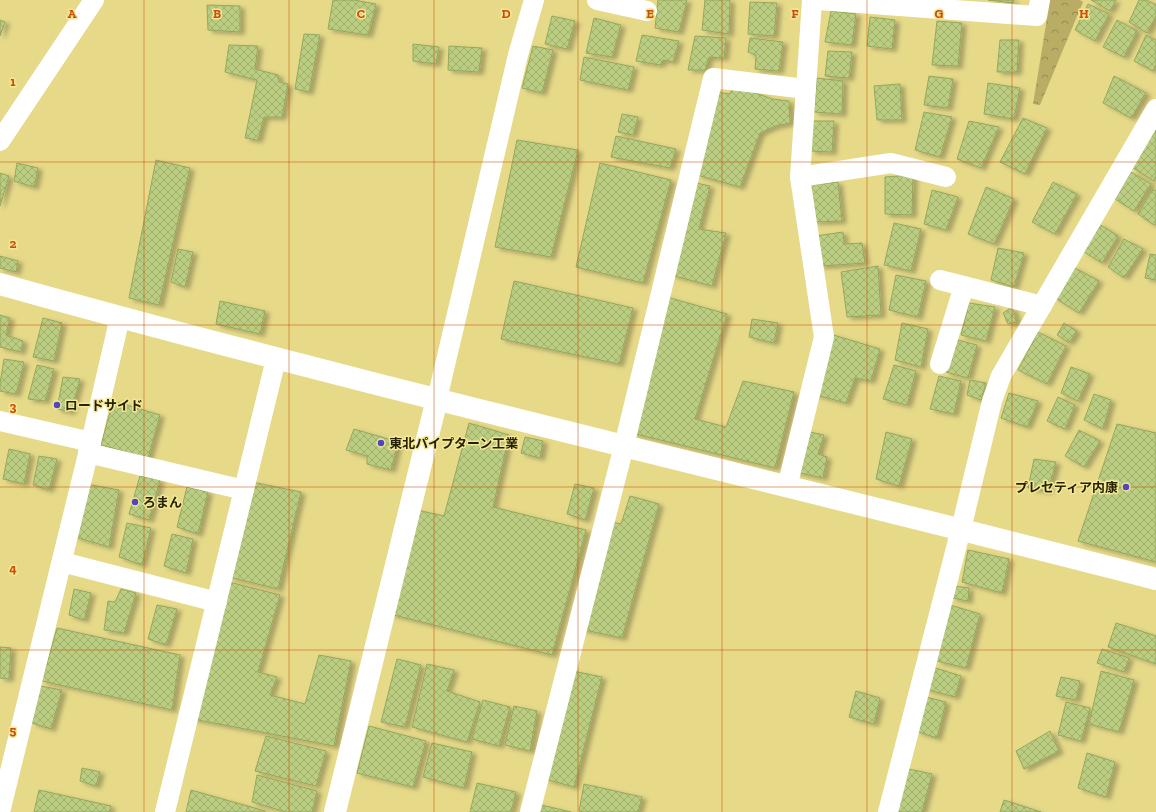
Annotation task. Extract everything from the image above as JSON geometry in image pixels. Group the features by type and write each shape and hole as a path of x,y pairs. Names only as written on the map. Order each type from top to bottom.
{"street":[{"path":"0,141 94,0"},
{"path":"335,812 437,399 518,55 534,0"},
{"path":"597,0 647,11"},
{"path":"787,487 824,337 800,177 812,0"},
{"path":"818,0 1037,16 1040,0"},
{"path":"530,812 624,446 713,78 806,89"},
{"path":"888,812 961,529 992,401 1001,376 1156,109"},
{"path":"800,177 891,163 946,177"},
{"path":"940,280 1042,306"},
{"path":"0,284 276,359 961,529 1156,579"},
{"path":"940,364 964,286"},
{"path":"0,812 8,746 62,562 120,317"},
{"path":"165,812 276,359"},
{"path":"0,421 244,490"},
{"path":"62,562 216,602"}],"green space":[{"path":"1050,0 1080,0 1083,2 1040,105 1033,104"}],"building":[{"path":"333,0 354,0 376,4 368,35 328,29"},
{"path":"658,0 687,0 679,32 655,28"},
{"path":"705,0 730,0 729,34 702,30"},
{"path":"988,0 1014,0 1013,3"},
{"path":"1091,0 1116,0 1110,11"},
{"path":"1139,0 1146,0 1156,5 1156,16 1147,33 1129,22"},
{"path":"750,2 777,3 774,36 748,34"},
{"path":"1088,4 1109,14 1095,41 1075,30"},
{"path":"207,5 240,6 240,32 208,30"},
{"path":"831,11 856,14 852,45 825,42"},
{"path":"552,16 575,21 567,49 545,44"},
{"path":"870,17 895,20 892,49 867,46"},
{"path":"594,18 621,25 612,57 586,53"},
{"path":"0,20 5,22 0,36"},
{"path":"1117,20 1137,31 1124,57 1103,47"},
{"path":"937,21 962,23 958,66 932,65"},
{"path":"304,34 320,35 309,92 295,89"},
{"path":"642,35 679,41 673,62 663,60 660,65 636,61"},
{"path":"1146,35 1156,40 1156,65 1153,71 1134,61"},
{"path":"695,36 726,38 724,58 709,57 705,70 688,70"},
{"path":"750,38 783,42 779,71 755,69 756,55 748,52"},
{"path":"1000,40 1019,40 1017,72 997,72"},
{"path":"413,44 439,47 436,64 413,61"},
{"path":"229,45 258,46 255,69 278,75 279,82 288,84 282,117 264,117 258,140 245,138 257,80 225,72"},
{"path":"449,46 482,48 479,72 448,70"},
{"path":"533,46 553,50 542,93 522,88"},
{"path":"828,51 852,52 849,78 825,76"},
{"path":"584,57 634,67 628,90 580,80"},
{"path":"929,76 953,79 948,108 924,105"},
{"path":"1114,76 1146,93 1131,118 1103,103"},
{"path":"817,78 843,81 842,114 814,112"},
{"path":"988,83 1020,88 1014,119 984,114"},
{"path":"900,84 902,120 877,120 874,86"},
{"path":"734,85 772,99 789,101 790,123 775,126 760,133 740,187 697,175 716,92 730,94"},
{"path":"924,112 952,117 940,157 915,150"},
{"path":"622,114 638,117 633,135 618,132"},
{"path":"1023,118 1047,128 1025,174 1000,162"},
{"path":"812,121 834,121 832,152 811,151"},
{"path":"969,121 999,127 981,168 957,159"},
{"path":"1153,129 1156,131 1156,176 1154,181 1133,168"},
{"path":"616,136 676,149 670,168 611,157"},
{"path":"517,140 578,150 551,257 495,247"},
{"path":"156,160 190,168 159,305 129,298"},
{"path":"17,163 38,168 34,187 14,181"},
{"path":"600,163 671,180 643,283 576,267"},
{"path":"1131,172 1151,184 1134,211 1115,199"},
{"path":"0,173 9,176 0,206"},
{"path":"913,175 912,215 885,214 885,177"},
{"path":"691,182 710,186 699,229 726,233 712,286 671,275"},
{"path":"838,182 842,221 814,222 811,185"},
{"path":"1053,182 1077,194 1055,234 1032,222"},
{"path":"986,187 1014,199 994,244 968,234"},
{"path":"1153,189 1156,191 1156,222 1154,225 1138,214"},
{"path":"932,190 958,197 946,230 924,224"},
{"path":"894,223 921,229 911,271 884,265"},
{"path":"1099,224 1118,236 1102,263 1084,252"},
{"path":"843,232 844,244 862,243 865,263 820,266 815,236"},
{"path":"1124,239 1143,249 1124,278 1108,267"},
{"path":"998,248 1024,253 1014,287 991,280"},
{"path":"178,249 193,252 185,287 171,282"},
{"path":"1150,254 1156,255 1156,280 1145,278"},
{"path":"0,256 18,261 16,272 0,268"},
{"path":"878,266 881,315 847,317 841,272"},
{"path":"1073,267 1099,281 1079,313 1055,298"},
{"path":"896,275 926,281 918,317 889,310"},
{"path":"514,281 633,308 619,364 501,339"},
{"path":"663,296 727,314 695,419 726,427 743,381 794,392 775,468 632,433"},
{"path":"220,301 265,311 260,334 216,324"},
{"path":"969,303 995,307 986,341 961,335"},
{"path":"1012,307 1017,322 1008,324 1003,313"},
{"path":"0,315 10,318 6,335 23,341 21,352 0,347"},
{"path":"43,318 62,323 54,361 33,357"},
{"path":"752,319 778,323 774,343 749,337"},
{"path":"902,323 928,329 921,367 895,360"},
{"path":"1064,323 1077,331 1069,343 1057,335"},
{"path":"1038,332 1066,346 1047,384 1018,370"},
{"path":"830,334 880,349 871,381 855,378 846,403 813,394"},
{"path":"954,339 977,345 968,378 946,372"},
{"path":"4,359 24,362 16,394 0,391"},
{"path":"37,365 54,369 45,401 28,399"},
{"path":"894,365 916,371 907,405 883,399"},
{"path":"1071,367 1090,374 1078,401 1061,393"},
{"path":"939,376 961,381 954,414 930,409"},
{"path":"63,377 80,379 71,412 57,409"},
{"path":"970,380 986,383 981,400 967,395"},
{"path":"1009,393 1038,401 1027,427 1001,418"},
{"path":"1094,394 1111,400 1103,429 1084,420"},
{"path":"1058,397 1075,405 1065,429 1047,421"},
{"path":"113,401 160,415 148,458 101,445"},
{"path":"469,423 509,435 493,507 586,530 552,655 390,614 417,510 444,516"},
{"name":"プレセティア内康","path":"1117,424 1156,433 1156,562 1078,541"},
{"path":"354,429 398,442 391,470 367,464 367,456 346,450"},
{"path":"1079,430 1100,441 1084,467 1065,456"},
{"path":"805,431 824,435 818,454 827,457 823,478 796,472"},
{"path":"886,432 912,439 899,486 876,479"},
{"path":"525,437 543,441 540,458 521,453"},
{"path":"9,449 30,454 24,484 3,479"},
{"path":"39,456 57,459 49,490 33,485"},
{"path":"1034,459 1056,462 1048,491 1028,488"},
{"path":"140,476 160,480 149,520 129,514"},
{"path":"252,482 301,492 278,589 229,577"},
{"path":"86,484 119,490 109,547 75,537"},
{"path":"575,484 594,488 585,520 567,514"},
{"path":"187,487 208,492 198,534 177,527"},
{"path":"630,496 659,504 622,638 580,629 607,521 621,524"},
{"path":"127,523 151,528 142,565 119,557"},
{"path":"172,534 193,539 186,573 164,566"},
{"path":"968,550 1009,559 1002,593 962,582"},
{"path":"229,582 280,595 258,672 277,677 270,695 305,704 319,655 351,661 334,746 193,719"},
{"path":"955,586 969,588 968,601 952,598"},
{"path":"74,589 91,593 84,620 69,615"},
{"path":"121,589 136,593 124,633 104,630 108,601 115,602"},
{"path":"157,605 177,609 166,645 148,639"},
{"path":"950,605 980,614 966,668 937,661"},
{"path":"1116,623 1156,636 1156,664 1108,647"},
{"path":"57,628 180,655 172,710 42,681"},
{"path":"0,647 11,648 9,679 0,678"},
{"path":"1102,649 1129,658 1124,672 1097,663"},
{"path":"397,659 421,665 405,727 381,722"},
{"path":"427,664 454,670 447,691 480,702 467,742 412,727"},
{"path":"932,667 961,676 955,697 925,689"},
{"path":"573,671 602,677 574,787 545,779"},
{"path":"1101,671 1134,680 1119,732 1089,724"},
{"path":"1061,677 1080,681 1076,700 1056,696"},
{"path":"40,686 62,690 51,729 32,723"},
{"path":"856,691 880,698 874,724 849,717"},
{"path":"926,697 946,702 937,738 916,731"},
{"path":"483,700 510,707 499,746 472,739"},
{"path":"1066,702 1090,708 1081,741 1058,735"},
{"path":"514,706 537,711 530,751 505,745"},
{"path":"369,726 426,741 413,787 357,773"},
{"path":"1050,731 1059,751 1024,769 1016,751"},
{"path":"266,736 326,751 316,786 255,771"},
{"path":"432,743 472,752 464,788 423,777"},
{"path":"1087,753 1115,762 1106,797 1078,788"},
{"path":"82,768 100,772 96,786 80,781"},
{"path":"909,769 932,774 922,812 897,811"},
{"path":"257,775 317,791 312,812 286,812 252,802"},
{"path":"477,783 516,792 511,812 470,812"},
{"path":"584,784 642,797 638,812 579,811"},
{"path":"39,790 111,806 109,812 34,812"},
{"path":"191,790 265,811 265,812 186,812"},
{"path":"1004,800 1041,812 1000,812"},
{"path":"537,804 571,812 535,812"}],"place":[{"name":"ロードサイド","path":"57,405"},
{"name":"東北パイプターン工業","path":"381,443"},
{"name":"プレセティア内康","path":"1126,487"},
{"name":"ろまん","path":"135,502"}]}
